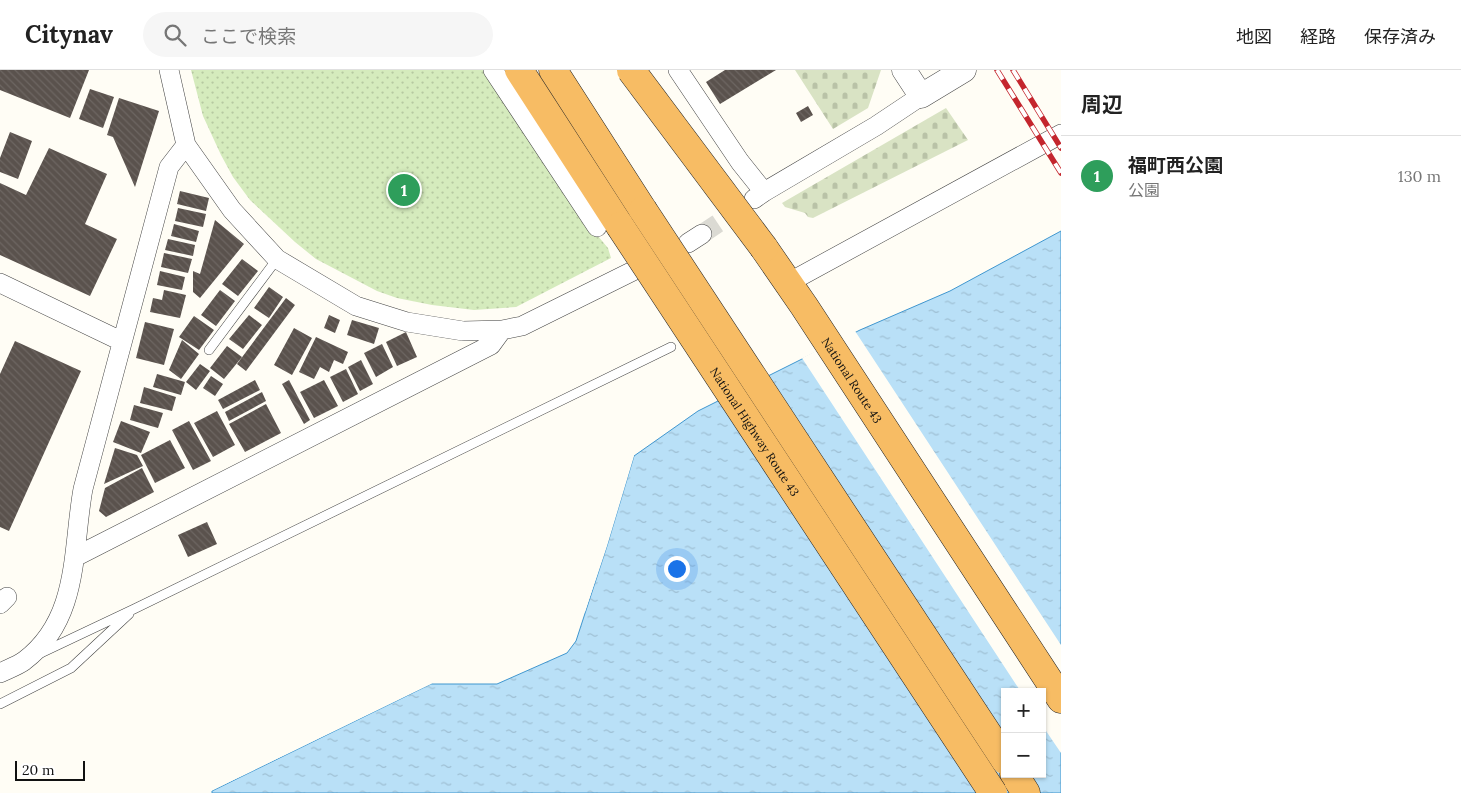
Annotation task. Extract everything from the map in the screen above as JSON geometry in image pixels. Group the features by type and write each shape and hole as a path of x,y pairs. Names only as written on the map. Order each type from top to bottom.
{"highway":[{"name":"National Highway Route 43","path":"519,70 993,793"},
{"path":"552,70 1001,754"},
{"name":"National Route 43","path":"631,70 764,248 804,306 1061,699"},
{"path":"1017,778 1026,793"}],"street":[{"path":"169,70 186,145 232,210 277,260 356,306 407,322 463,331 502,330 522,326 636,269"},
{"path":"493,70 597,227"},
{"path":"678,70 740,162 759,195 876,126 964,70"},
{"path":"904,70 921,96"},
{"path":"788,283 1061,134"},
{"path":"0,673 23,662 44,640 60,615 70,587 83,489 121,341 169,166 186,145"},
{"path":"0,284 121,341"},
{"path":"75,557 491,346 502,330"}],"lane":[{"path":"209,350 277,260"},
{"path":"23,662 671,347"},
{"path":"0,704 72,668 134,609"}],"green space":[{"path":"191,70 486,70 587,223 608,248 611,258 516,307 474,310 432,305 397,298 377,291 316,259 250,200 233,177 203,116"},
{"path":"795,70 881,70 868,108 833,129"},
{"path":"946,108 968,140 813,218 808,217 805,213 785,207 782,203"}],"water":[{"path":"1061,231 1061,793 212,793 212,791 431,684 497,684 567,653 576,641 634,456 698,411 860,330 950,291"}],"pier":[{"path":"855,331 1061,645 1061,753 1046,731 1046,688 1018,688 802,358"},
{"path":"632,456 634,456 607,546 585,612 582,614"},
{"path":"430,681 434,681 209,792 211,789"}],"building":[{"path":"0,70 89,70 70,118 0,90"},
{"path":"725,70 776,70 720,104 706,82"},
{"path":"90,89 114,97 103,128 79,119"},
{"path":"119,98 159,111 135,187 113,137 107,135"},
{"path":"808,106 813,115 801,122 796,113"},
{"path":"10,132 32,141 18,179 0,172 0,158"},
{"path":"49,148 107,174 85,224 117,239 90,296 0,255 0,183 26,195"},
{"path":"180,191 209,198 206,211 177,204"},
{"path":"178,208 206,214 203,227 175,221"},
{"path":"215,220 244,244 200,298 193,292 193,271 200,274"},
{"path":"174,224 199,231 196,242 171,236"},
{"path":"168,239 195,245 193,256 165,250"},
{"path":"164,253 192,259 188,273 161,267"},
{"path":"242,259 258,271 238,296 222,284"},
{"path":"160,271 185,277 182,290 157,285"},
{"path":"269,287 283,297 269,318 254,308"},
{"path":"164,290 186,295 180,318 150,312 153,298 162,300"},
{"path":"220,290 235,301 216,326 201,315"},
{"path":"286,298 295,305 246,371 237,364"},
{"path":"249,315 262,325 243,349 229,339"},
{"path":"329,315 340,320 335,333 324,328"},
{"path":"194,316 214,330 199,350 179,337"},
{"path":"352,320 379,328 374,344 347,335"},
{"path":"145,322 174,329 164,365 136,358"},
{"path":"294,328 312,338 292,375 274,365"},
{"path":"406,332 417,357 397,366 386,342"},
{"path":"316,337 348,352 343,364 334,360 329,372 320,367 314,379 299,372"},
{"path":"182,340 199,354 181,379 169,370"},
{"path":"15,341 81,371 9,531 0,527 0,374"},
{"path":"382,344 393,367 376,377 364,353"},
{"path":"227,346 242,357 224,379 210,368"},
{"path":"361,360 373,384 360,391 348,367"},
{"path":"200,364 210,371 196,390 186,382"},
{"path":"346,369 358,394 343,402 330,377"},
{"path":"157,374 185,382 181,395 153,387"},
{"path":"211,376 223,384 215,396 203,388"},
{"path":"255,380 260,390 223,409 218,400"},
{"path":"289,380 310,420 304,424 282,384"},
{"path":"324,380 338,406 314,418 300,392"},
{"path":"144,387 176,397 172,411 140,403"},
{"path":"262,392 266,401 229,421 225,412"},
{"path":"266,404 281,433 245,452 229,424"},
{"path":"134,405 163,413 158,428 130,420"},
{"path":"217,411 235,445 213,457 194,423"},
{"path":"121,421 150,432 141,453 113,442"},
{"path":"189,421 211,461 193,470 172,430"},
{"path":"170,440 185,468 155,483 141,455"},
{"path":"115,448 137,455 143,466 104,484"},
{"path":"142,468 154,492 106,517 99,511 105,488"},
{"path":"207,522 217,544 188,557 178,535"}],"tunnel":[{"path":"702,234 747,204"}],"railway":[{"path":"997,70 1061,173"},
{"path":"1013,70 1061,148"}],"place":[{"name":"福町西公園","path":"404,190"}]}
